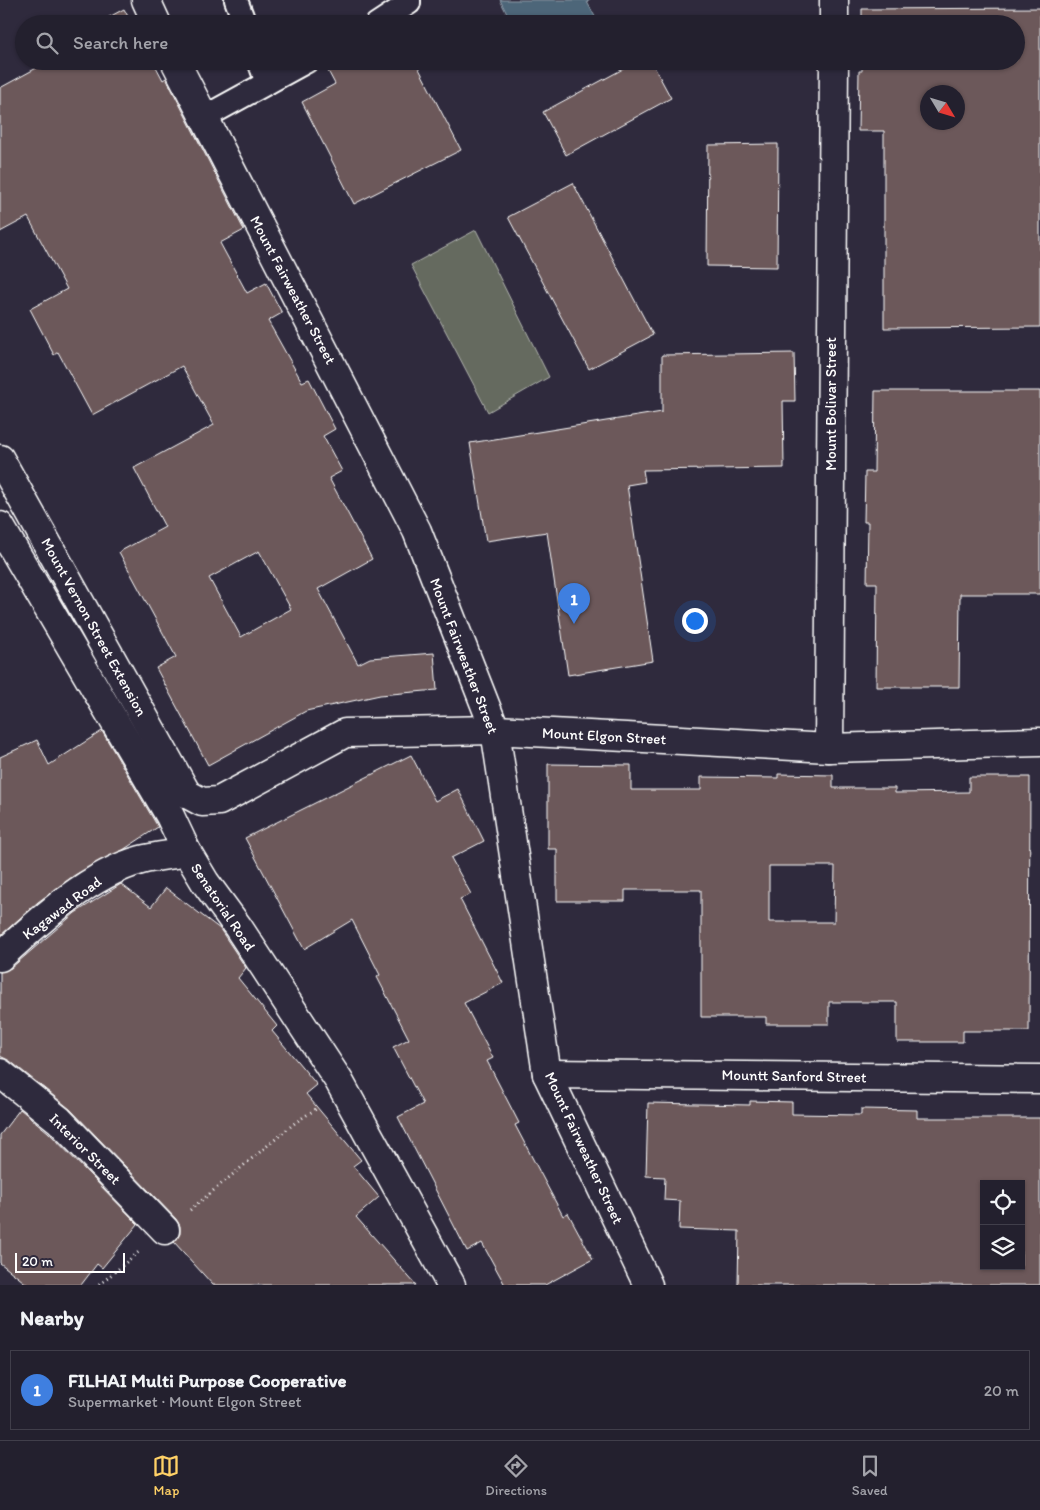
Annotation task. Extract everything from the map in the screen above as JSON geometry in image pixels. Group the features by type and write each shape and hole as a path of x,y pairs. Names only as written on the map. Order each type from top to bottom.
{"street":[{"path":"146,0 154,15"},
{"path":"834,0 834,15"},
{"name":"Mount Fairweather Street","path":"180,70 203,118 417,531 495,730 548,1074 648,1285"},
{"name":"Mount Bolivar Street","path":"829,748 834,70"},
{"name":"Mount Vernon Street Extension","path":"0,459 187,794"},
{"name":"Senatorial Road","path":"0,526 170,816 187,852 343,1091 451,1285"},
{"name":"Mount Elgon Street","path":"187,794 202,802 219,801 345,733 495,730 829,748 1040,742"},
{"name":"Kagawad Road","path":"0,957 42,919 99,878 141,860 187,852"},
{"name":"Interior Street","path":"0,1073 59,1120 165,1230"},
{"name":"Mountt Sanford Street","path":"548,1074 1040,1079"}],"lane":[{"path":"236,0 242,15"},
{"path":"391,15 409,3 409,0"},
{"path":"262,70 267,83"},
{"path":"203,118 291,70"}],"path":[{"path":"99,1285 296,1122 343,1091"}],"shaded area":[{"path":"476,230 549,377 488,412 411,265"}],"water":[{"path":"500,0 590,0 587,2 594,15 508,15"}],"building":[{"path":"1040,8 1040,327 884,328 884,131 858,131 859,71 1025,70 1025,15 862,15 862,9"},
{"path":"124,9 127,15 113,15"},
{"path":"33,70 158,70 163,80 166,78 244,230 220,243 247,293 266,283 282,313 268,321 302,382 309,379 335,429 323,436 342,471 329,478 372,559 318,589 358,664 370,658 434,653 437,690 380,695 306,711 208,765 156,668 176,657 119,552 165,527 134,468 214,425 182,366 92,415 58,352 54,355 30,309 67,289 28,217 0,232 0,88","holes":["259,551 291,609 241,637 209,578"]},
{"path":"328,70 420,70 461,150 354,204 302,102 335,84"},
{"path":"621,70 656,70 671,98 566,155 543,112"},
{"path":"778,144 777,267 707,266 708,145"},
{"path":"573,183 653,335 589,369 508,217"},
{"path":"794,353 795,401 783,401 784,468 643,470 645,482 627,485 653,661 568,675 547,532 486,541 470,443 662,412 662,355"},
{"path":"875,391 1040,391 1040,594 960,594 959,687 876,687 877,583 867,583 868,522 864,522 865,472 874,472"},
{"path":"102,731 158,827 123,850 75,875 38,902 0,936 0,757 37,740 49,765"},
{"path":"411,755 435,801 458,789 484,841 451,858 471,894 460,899 503,983 464,1003 493,1058 487,1061 519,1123 515,1125 563,1216 568,1213 593,1259 545,1285 505,1285 482,1243 467,1251 398,1117 423,1104 393,1047 409,1039 377,977 380,975 352,920 304,949 245,838"},
{"path":"548,764 631,765 631,790 701,790 701,777 778,778 778,774 833,775 833,788 895,788 895,793 969,792 969,777 1030,777 1029,1031 963,1031 963,1042 897,1042 897,1002 829,1002 829,1024 766,1024 766,1017 701,1017 701,890 625,890 625,901 557,901 557,849 548,849","holes":["769,866 835,866 834,922 769,922"]},
{"path":"121,884 151,907 166,888 220,929 246,968 238,978 277,1026 272,1031 317,1085 306,1094 361,1160 353,1166 379,1197 356,1217 416,1285 213,1285 174,1242 180,1234 180,1226 176,1219 70,1109 10,1061 0,1056 0,972 11,968 75,913"},
{"path":"750,1101 792,1102 792,1114 861,1115 861,1109 917,1110 917,1118 1040,1118 1040,1285 738,1285 739,1231 679,1229 680,1201 664,1200 665,1177 646,1176 648,1103 750,1105"},
{"path":"20,1109 48,1132 138,1224 102,1268 97,1264 81,1285 28,1285 0,1263 0,1135"}],"place":[{"name":"FILHAI Multi Purpose Cooperative","path":"574,624"}]}
